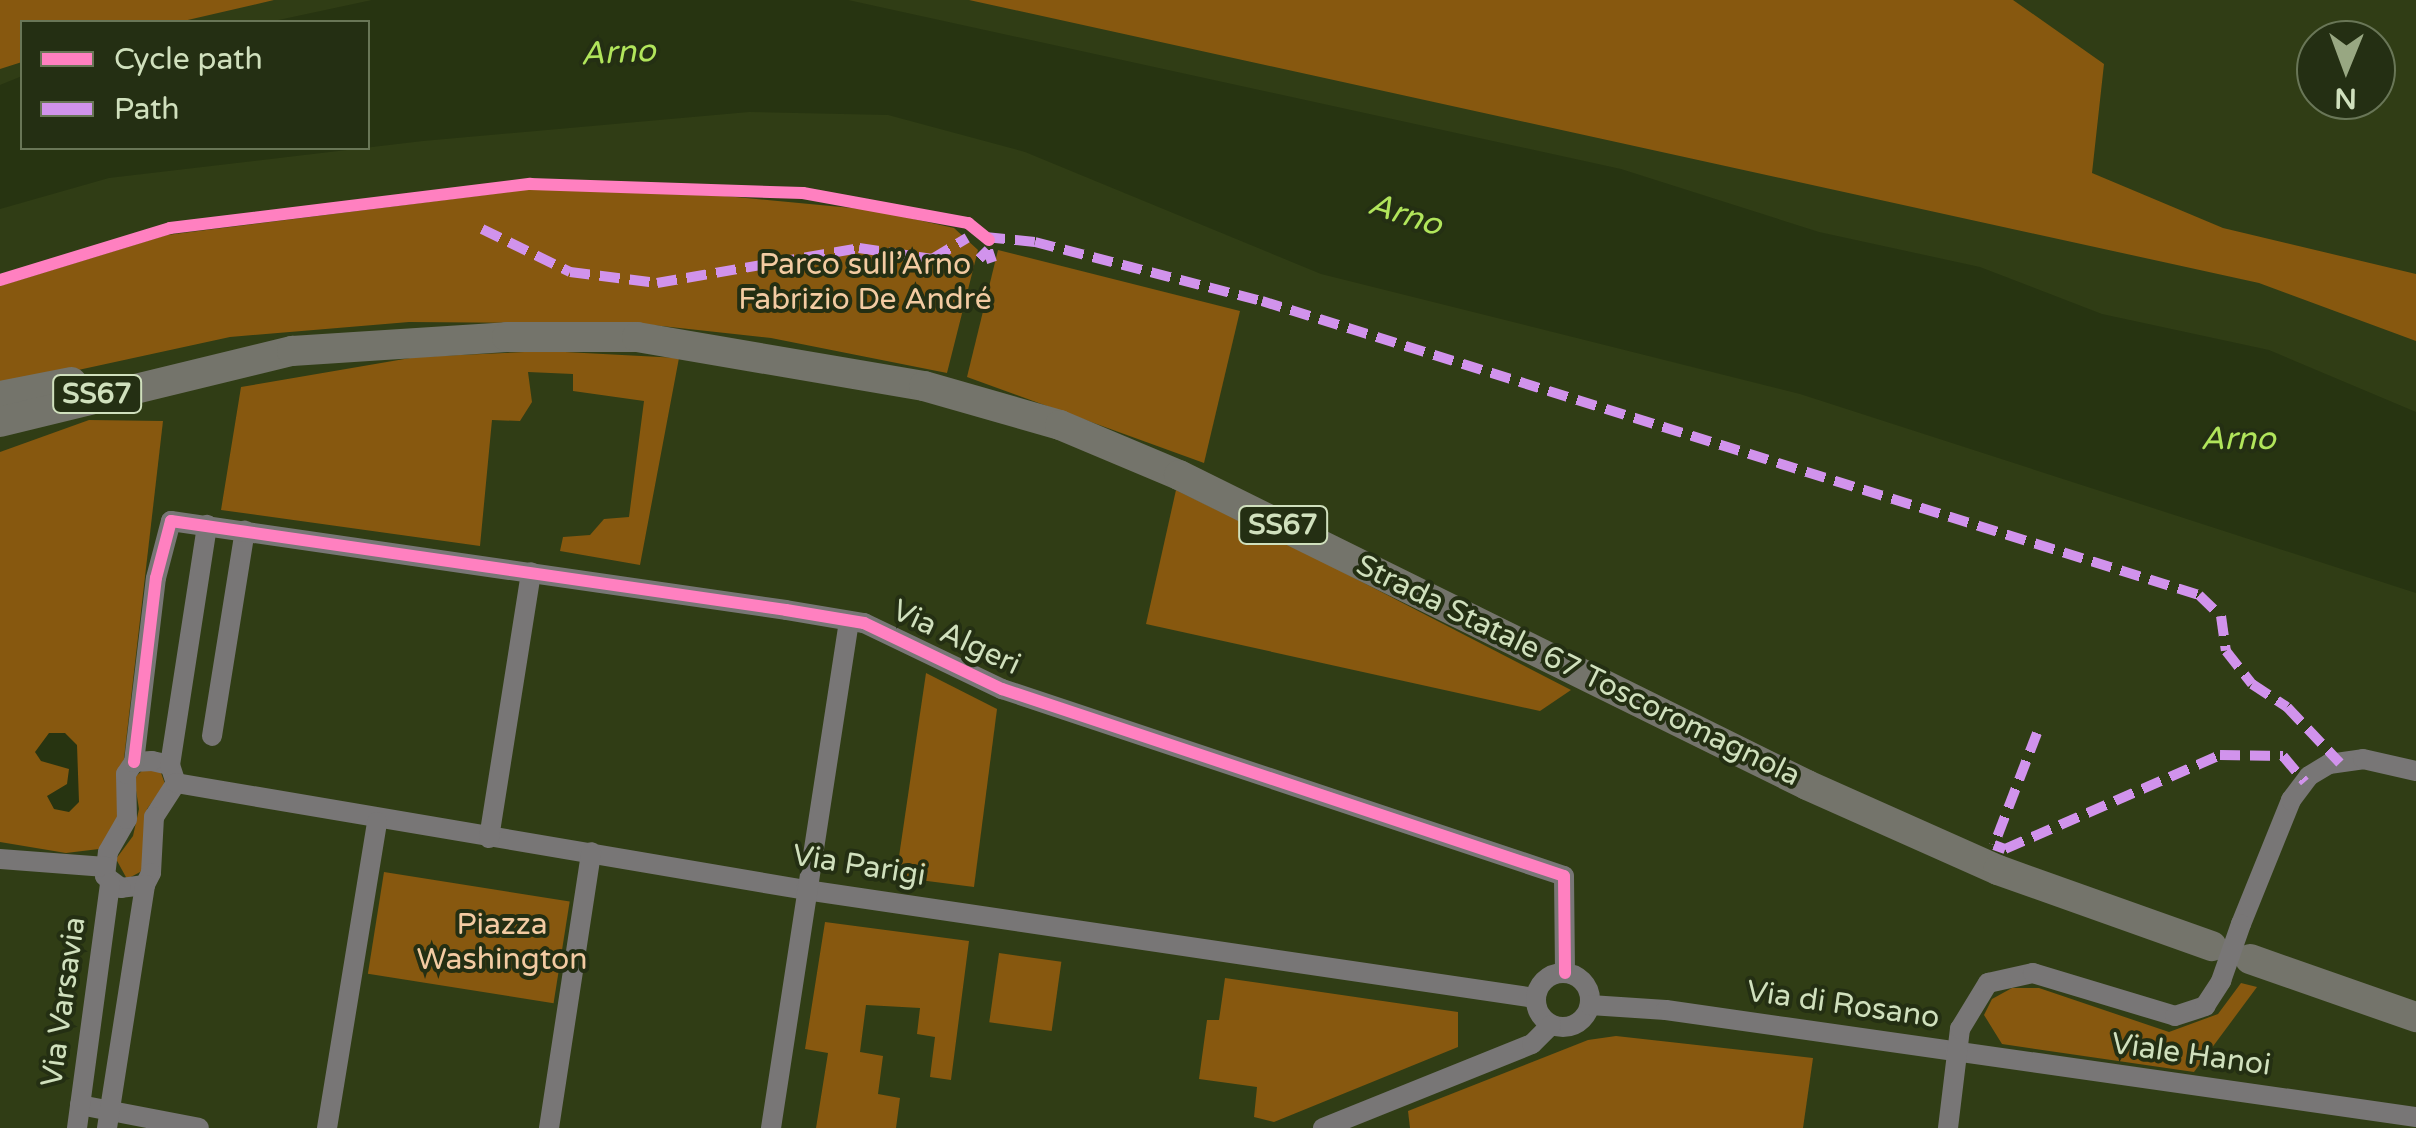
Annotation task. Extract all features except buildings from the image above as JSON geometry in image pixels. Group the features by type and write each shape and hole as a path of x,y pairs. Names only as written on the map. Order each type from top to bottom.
{"main road":[{"name":"Strada Statale 67 Toscoromagnola","path":"0,422 194,370 292,351 507,337 637,338 924,386 1060,425 1213,491 1933,842 2212,946"},
{"path":"0,396 254,348 292,351"},
{"path":"0,441 159,392 194,370"},
{"path":"2250,959 2416,1016"}],"street":[{"name":"Via Algeri","path":"134,762 156,578 171,520 531,572 857,622 1002,689 1564,876 1565,973"},
{"name":"Via Varsavia","path":"108,1119 145,885 155,862 154,817 173,774 208,525"},
{"path":"212,736 245,530"},
{"path":"489,838 531,572"},
{"path":"771,1128 806,890 857,622"},
{"name":"Via di Rosano","path":"1590,1004 1957,1051 1970,1004 1988,982 2010,974 2048,976 2175,1016 2205,1006 2221,980 2291,800 2310,776 2329,764 2363,759 2416,772"},
{"name":"Via Varsavia","path":"77,1128 108,875 127,819 126,774 134,762"},
{"name":"Via Parigi","path":"134,762 377,822 1535,998"},
{"path":"327,1128 377,822"},
{"path":"549,1128 591,852"},
{"path":"0,859 108,875 145,885"},
{"path":"100,963 132,967"},
{"path":"1322,1128 1532,1044 1551,1025 1579,1023 1590,1004 1586,986 1565,973 1543,981 1535,998 1551,1025"},
{"path":"1948,1128 1957,1051"},
{"name":"Viale Hanoi","path":"1957,1051 2392,1121 2416,1117"},
{"path":"80,1105 108,1119 198,1128"}],"green space":[{"path":"0,0 274,0 188,20 20,20 20,63 0,69"},
{"path":"969,0 2013,0 2104,64 2092,173 2223,228 2416,274 2416,341 2259,283"},
{"name":"Parco sull’Arno Fabrizio De André","path":"531,189 725,196 873,210 954,228 978,250 947,373 771,338 643,324 409,322 230,337 0,387 0,286 167,235"},
{"path":"998,250 1240,311 1204,463 967,377"},
{"path":"546,351 679,358 640,565 560,551 563,537 590,535 604,519 629,517 644,401 573,391 573,374 528,372 532,402 520,421 492,420 480,546 221,510 241,387 416,357"},
{"path":"89,420 163,421 117,819 99,849 66,853 0,842 0,452"},
{"path":"1176,490 1571,690 1540,711 1146,624"},
{"path":"926,673 997,709 974,887 896,877"},
{"path":"143,770 160,770 165,784 147,809 142,871 127,879 116,859 133,836 139,809 134,778"},
{"name":"Piazza Washington","path":"384,872 570,901 554,1003 368,974"},
{"path":"825,922 969,941 951,1080 930,1077 935,1037 917,1034 920,1008 866,1005 860,1052 883,1056 878,1094 900,1098 896,1128 816,1128 828,1053 805,1049"},
{"path":"999,953 1061,962 1052,1031 989,1022"},
{"path":"1225,978 1458,1012 1458,1047 1274,1122 1254,1117 1257,1087 1199,1079 1207,1020 1219,1020"},
{"path":"2241,983 2257,987 2194,1072 2002,1044 1984,1015 1992,999 2012,988 2039,988 2169,1032 2218,1014"},
{"path":"1616,1036 1813,1058 1803,1128 1410,1128 1408,1111 1588,1040"}],"water":[{"name":"Arno","path":"372,0 848,0 1621,169 1819,232 1980,267 2102,314 2269,350 2416,412 2416,593 1800,394 1321,274 1025,152 888,115 749,112 370,147 370,20 278,20"},
{"path":"20,77 20,150 347,150 109,178 0,209 0,85"},
{"path":"49,733 65,733 77,745 79,802 69,812 54,809 47,796 67,784 69,769 41,761 35,752"}],"marked path":[{"path":"482,229 570,272 657,283 859,248 932,259 967,238"},
{"path":"985,237 1035,242 1262,301 2199,595 2221,616 2226,651 2252,684 2287,707 2340,763"},
{"path":"979,259 988,250 992,262"},
{"path":"2037,733 1994,845 2005,849 2220,755 2283,756 2305,782"}],"cycle path":[{"path":"0,280 170,228 530,184 803,193 968,223 989,240"},
{"path":"134,762 156,578 171,521 786,610 864,623 1002,689 1564,876 1565,973"}]}
